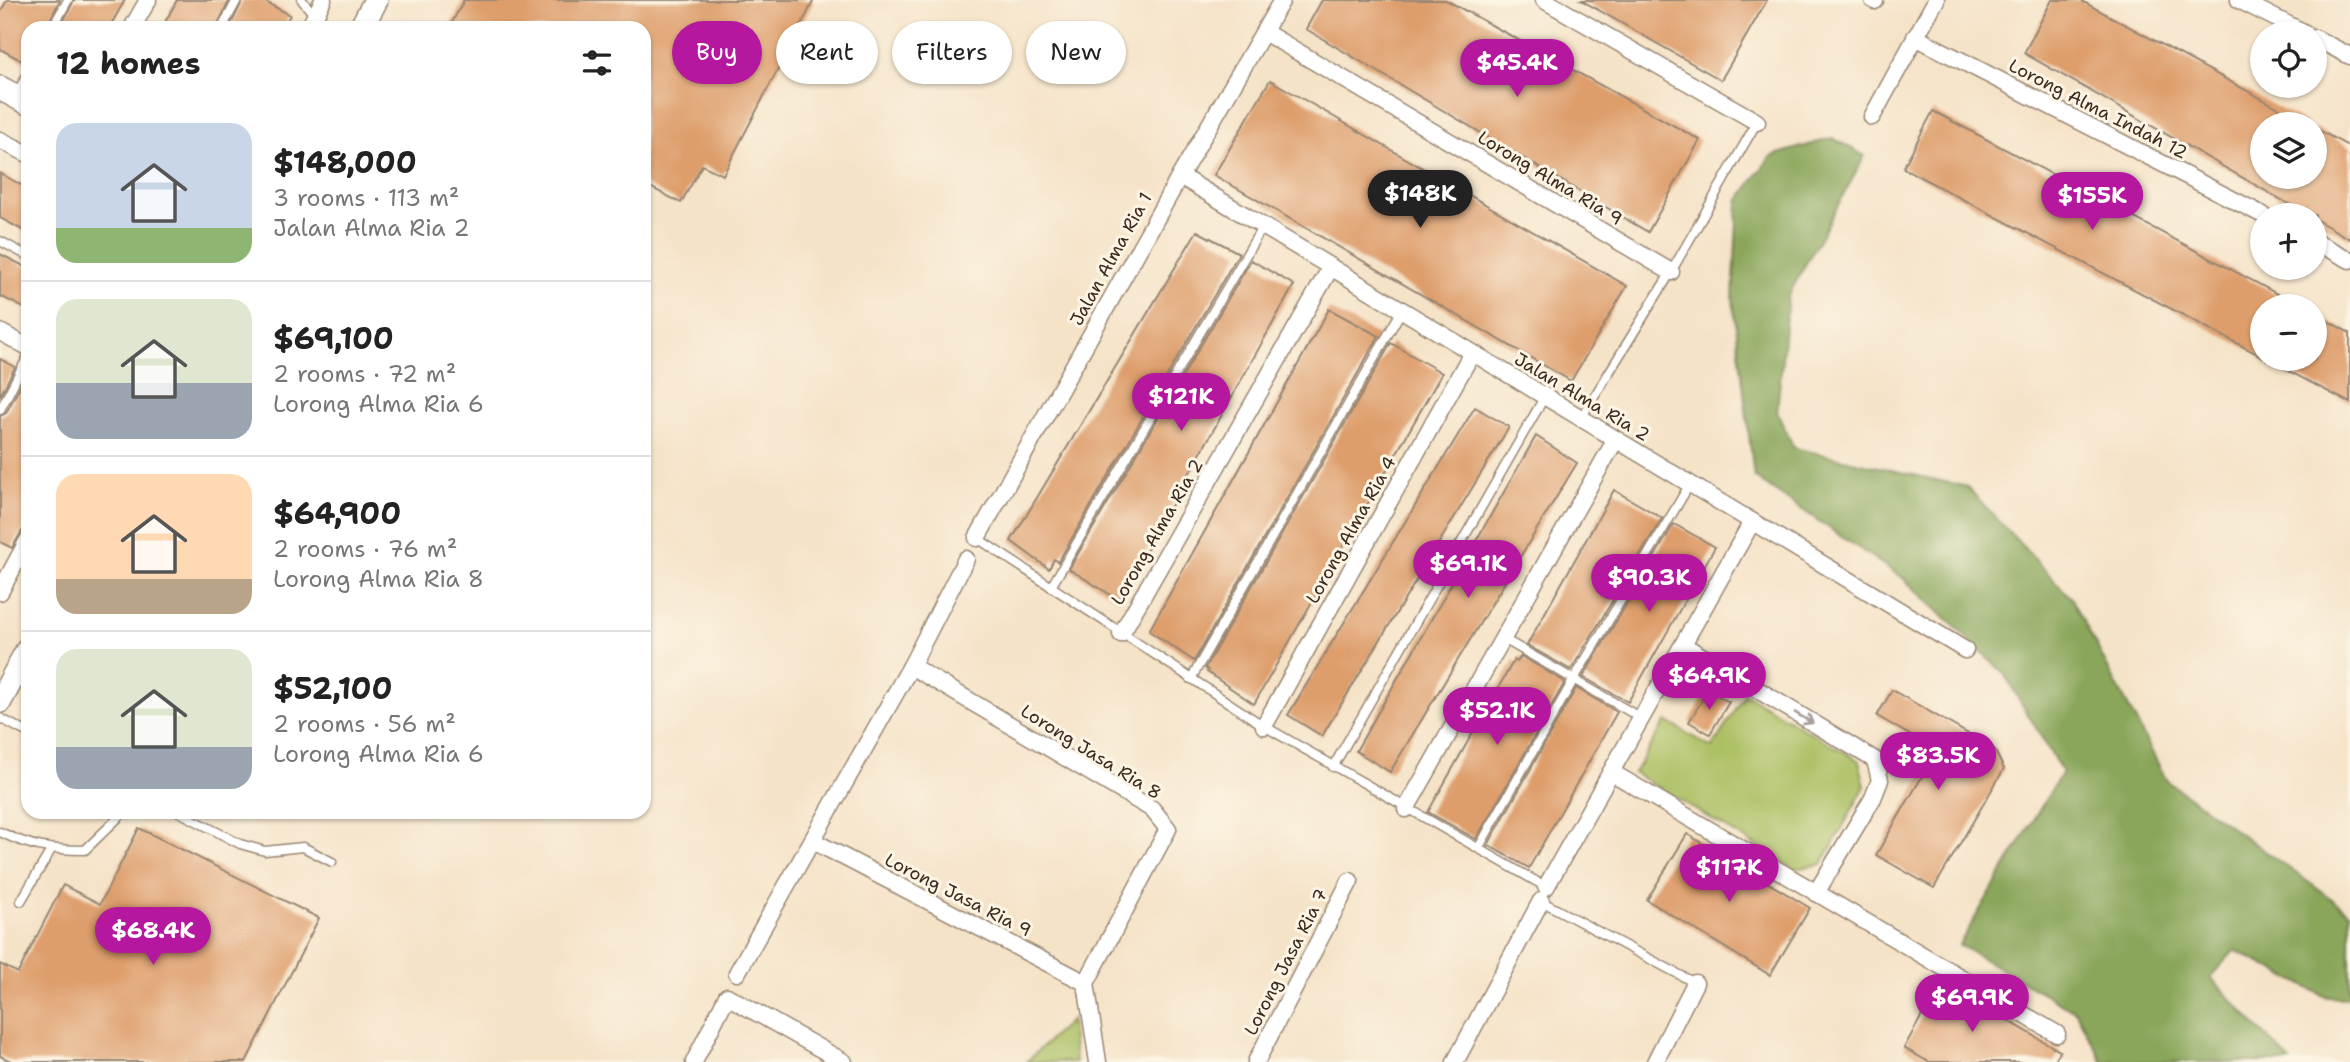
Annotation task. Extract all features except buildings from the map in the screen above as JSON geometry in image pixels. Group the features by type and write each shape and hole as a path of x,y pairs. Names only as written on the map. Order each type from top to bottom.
{"street":[{"path":"136,21 148,0"},
{"path":"312,21 323,0"},
{"path":"365,21 376,0"},
{"name":"Jalan Alma Ria 1","path":"977,538 1282,0"},
{"path":"1544,0 1756,122"},
{"path":"1872,117 1936,0"},
{"path":"2239,0 2281,21"},
{"name":"Lorong Alma Ria 9","path":"1264,32 1671,272"},
{"name":"Lorong Alma Indah 12","path":"1915,37 2250,208"},
{"path":"2327,44 2350,56"},
{"path":"0,140 21,150"},
{"name":"Jalan Alma Ria 2","path":"1180,176 1965,650"},
{"path":"2327,248 2350,260"},
{"name":"Lorong Alma Ria 2","path":"1121,634 1331,267"},
{"path":"0,332 21,343"},
{"name":"Lorong Alma Ria 4","path":"1264,726 1472,352"},
{"path":"1406,809 1616,439"},
{"path":"1455,1062 1543,894 1752,522"},
{"path":"0,592 10,566 21,550"},
{"path":"737,973 911,666 966,559"},
{"path":"1683,645 1875,760 1880,780 1873,798 1816,893"},
{"path":"0,701 21,662"},
{"name":"Lorong Jasa Ria 8","path":"911,666 1152,809 1168,829 1086,983"},
{"path":"1611,772 2057,1034"},
{"name":"Lorong Jasa Ria 9","path":"813,841 1086,983"},
{"name":"Lorong Jasa Ria 7","path":"1256,1062 1350,881"},
{"path":"1086,983 1098,1062"},
{"path":"1654,1062 1695,983"},
{"path":"694,1062 727,996 845,1062"}],"lane":[{"path":"56,21 68,0"},
{"path":"226,21 237,0"},
{"path":"302,0 312,21"},
{"path":"1581,418 1671,272 1756,122"},
{"path":"1051,587 1263,226"},
{"path":"0,241 21,252"},
{"path":"1191,679 1402,310"},
{"path":"0,410 21,370"},
{"path":"1334,767 1545,397"},
{"path":"1479,847 1574,679 1690,484"},
{"path":"977,538 1264,726 1406,809 1479,847 1543,894 1695,983"},
{"path":"1502,638 1641,718"},
{"path":"0,718 21,729"},
{"path":"0,832 19,841 51,850 85,850 116,819"},
{"path":"192,819 240,844 265,851 303,847 331,862"},
{"path":"21,901 51,850"}],"green space":[{"path":"1832,138 1865,156 1788,296 1777,412 1794,448 1967,487 2072,599 2167,781 2350,912 2350,998 2326,997 2235,950 2210,977 2291,1062 2103,1062 2076,1012 1959,945 2062,772 2003,672 1904,579 1754,477 1733,299 1738,201 1771,156"},
{"path":"1745,694 1859,761 1865,786 1822,864 1795,869 1634,773 1666,721 1712,748"},
{"path":"1071,1020 1075,1062 1026,1062"}]}
